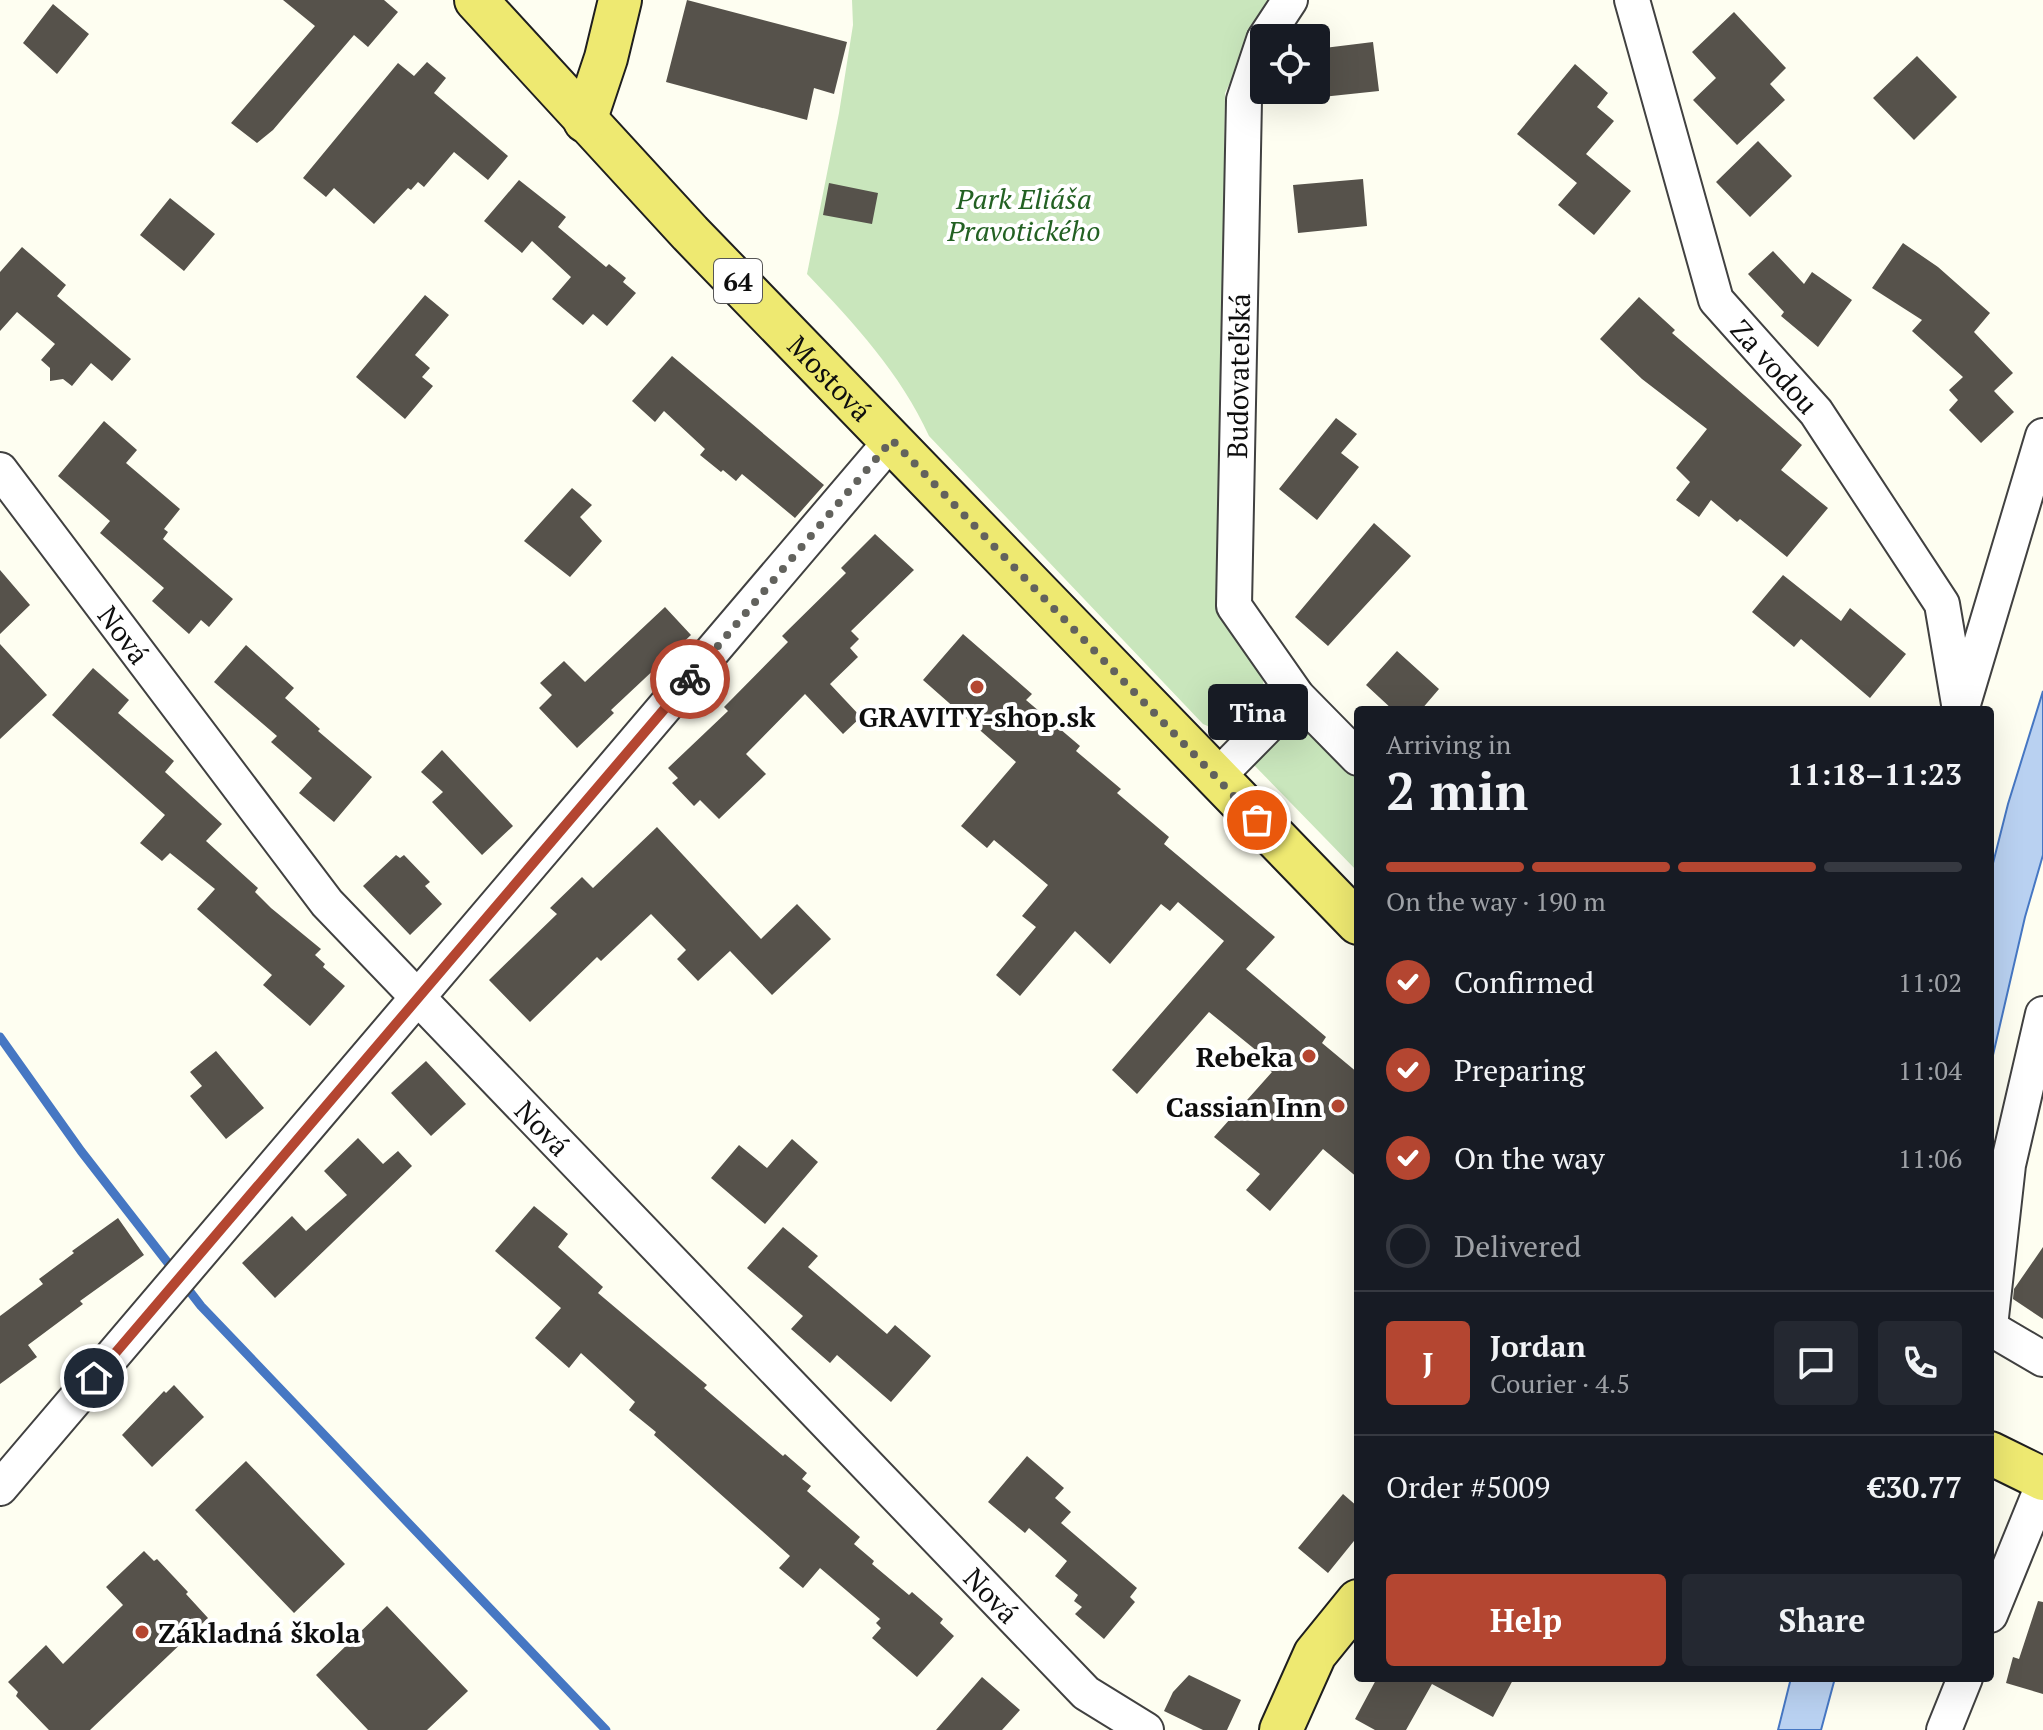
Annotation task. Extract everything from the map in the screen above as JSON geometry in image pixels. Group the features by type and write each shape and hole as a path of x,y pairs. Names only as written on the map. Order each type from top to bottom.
{"main road":[{"name":"Mostová","path":"476,0 585,121 1354,919"},
{"path":"585,121 606,58 620,0"},
{"path":"1994,1455 2043,1482"},
{"path":"1281,1730 1315,1654 1354,1606"}],"street":[{"name":"Budovateľská","path":"1275,24 1290,0"},
{"name":"Za vodou","path":"1632,0 1716,300 1816,412 1942,604 1960,706"},
{"name":"Budovateľská","path":"1250,83 1244,100 1234,606 1297,696 1354,754"},
{"path":"1962,706 2043,436"},
{"path":"0,1488 892,440"},
{"name":"Nová","path":"0,470 327,903 1086,1693 1146,1730"},
{"path":"1216,778 1297,696"},
{"path":"1994,1291 2008,1165 2043,1014"},
{"path":"1994,1329 2043,1359"},
{"path":"1994,1605 2043,1482"},
{"path":"1944,1730 1963,1682"}],"green space":[{"name":"Park Eliáša Pravotického","path":"852,0 1271,0 1259,24 1250,24 1250,42 1225,93 1219,608 1260,653 1265,698 1226,734 1203,724 929,436 890,370 859,330 807,274 853,25"},
{"path":"1297,712 1354,770 1354,868 1252,763"}],"water":[{"path":"2043,691 2043,855 2025,917 1994,1051 1994,859"},
{"path":"1790,1682 1834,1682 1821,1730 1778,1730"}],"building":[{"path":"283,0 384,0 398,12 368,47 354,35 273,130 257,143 231,123 315,26"},
{"path":"687,0 847,42 834,94 814,88 807,120 666,82"},
{"path":"53,4 89,34 57,74 23,43"},
{"path":"1734,12 1786,68 1770,84 1785,100 1737,145 1693,100 1716,78 1692,52"},
{"path":"1373,42 1379,91 1330,96 1330,47"},
{"path":"1917,56 1957,97 1914,140 1873,98"},
{"path":"427,62 446,78 434,93 508,156 488,180 454,152 424,187 418,182 411,190 408,188 374,224 334,188 326,197 303,178 398,63 414,76"},
{"path":"1575,64 1608,93 1597,107 1614,121 1586,154 1631,191 1594,235 1558,205 1577,183 1517,134"},
{"path":"1758,141 1792,176 1750,217 1716,182"},
{"path":"1363,179 1367,226 1298,233 1293,185"},
{"path":"519,180 566,217 558,227 606,267 609,264 626,278 623,282 636,293 607,326 593,314 583,325 552,299 571,277 532,241 522,253 484,221"},
{"path":"829,183 878,193 872,224 823,215"},
{"path":"170,198 215,234 184,271 140,235"},
{"path":"1903,243 1938,267 1990,313 1974,332 2013,373 1994,391 2014,412 1981,443 1949,410 1958,400 1949,390 1963,377 1912,331 1922,320 1872,288"},
{"path":"22,247 66,285 57,296 131,359 112,381 91,363 72,386 63,379 50,381 50,368 41,360 55,344 17,312 0,331 0,272"},
{"path":"1773,251 1804,284 1812,272 1852,300 1818,347 1781,316 1784,312 1748,274"},
{"path":"425,295 449,315 415,355 430,368 422,377 433,386 405,419 356,377"},
{"path":"1639,297 1675,330 1672,333 1802,445 1781,470 1828,508 1787,557 1711,500 1699,517 1676,500 1690,482 1676,468 1707,429 1642,379 1600,339"},
{"path":"672,356 824,485 795,518 742,474 736,481 700,455 705,449 664,411 655,422 632,401"},
{"path":"1336,418 1357,434 1341,453 1359,467 1317,520 1279,489"},
{"path":"104,421 137,450 126,463 180,509 164,529 168,532 163,539 233,599 209,627 201,620 189,634 152,601 164,588 100,533 110,521 58,476"},
{"path":"572,488 592,505 580,517 602,541 570,577 524,541"},
{"path":"1374,523 1411,556 1328,646 1295,617"},
{"path":"875,534 914,570 851,631 859,639 850,648 858,657 830,684 861,717 843,734 805,694 746,754 766,774 719,819 700,800 694,806 672,783 678,778 668,768 728,711 724,707 788,642 782,636 846,573 841,568"},
{"path":"0,570 30,605 0,634"},
{"path":"1783,575 1841,621 1850,608 1906,654 1870,698 1801,639 1794,647 1752,612"},
{"path":"665,607 691,635 611,710 614,713 577,748 539,708 552,695 540,683 564,661 585,682"},
{"path":"963,634 1032,694 1026,700 1080,746 1076,751 1121,789 1117,793 1169,837 1164,844 1275,937 1246,969 1326,1037 1322,1043 1354,1070 1354,1175 1323,1149 1270,1211 1246,1190 1260,1174 1214,1137 1272,1072 1269,1070 1274,1065 1209,1012 1137,1094 1112,1070 1224,941 1178,902 1170,911 1161,904 1110,964 1075,931 1020,996 996,975 1036,927 1022,916 1048,885 994,840 987,848 961,826 1016,762 923,680"},
{"path":"0,644 47,695 0,739"},
{"path":"246,645 294,688 285,698 372,777 334,822 299,793 312,778 271,742 277,736 214,682"},
{"path":"1397,651 1439,689 1424,706 1389,706 1366,685"},
{"path":"93,668 129,700 118,713 174,761 165,772 222,824 206,841 258,888 255,892 271,908 321,949 315,955 325,964 323,967 345,986 310,1026 263,985 272,975 197,909 215,889 170,853 162,861 140,843 165,815 52,715"},
{"path":"442,750 513,826 482,855 432,802 443,792 421,772"},
{"path":"657,827 761,939 797,904 831,939 772,995 730,951 698,981 677,959 686,950 651,914 601,961 597,957 530,1022 489,980 557,914 550,908 582,877 593,888"},
{"path":"396,855 400,858 404,855 430,882 425,886 442,904 410,935 363,886"},
{"path":"216,1051 264,1108 226,1139 190,1096 202,1086 190,1072"},
{"path":"426,1061 466,1104 431,1136 391,1093"},
{"path":"358,1138 383,1164 398,1151 412,1166 275,1298 242,1263 292,1216 306,1231 347,1195 324,1171"},
{"path":"792,1139 818,1162 765,1224 711,1178 739,1145 767,1168"},
{"path":"534,1206 568,1234 558,1247 603,1287 598,1293 707,1385 704,1388 807,1473 802,1479 811,1486 807,1491 860,1537 854,1544 874,1561 872,1564 943,1619 940,1623 954,1636 917,1677 872,1638 881,1628 876,1623 880,1619 820,1568 803,1588 779,1568 790,1556 654,1435 656,1432 629,1410 635,1402 581,1353 569,1368 535,1338 561,1308 495,1251"},
{"path":"118,1218 144,1255 80,1301 83,1304 28,1345 37,1357 0,1384 0,1316 43,1284 39,1279 74,1253 72,1251"},
{"path":"783,1227 818,1256 808,1267 887,1334 895,1325 931,1356 891,1402 837,1355 830,1363 791,1329 803,1316 747,1268"},
{"path":"2043,1247 2043,1319 2013,1299 2014,1289"},
{"path":"174,1385 204,1417 152,1467 122,1435 164,1391 166,1393"},
{"path":"1027,1456 1064,1488 1055,1498 1071,1512 1061,1523 1137,1588 1130,1597 1135,1602 1104,1639 1075,1614 1082,1607 1074,1601 1078,1595 1055,1576 1067,1561 1029,1528 1025,1533 988,1502"},
{"path":"246,1461 345,1564 294,1613 195,1510"},
{"path":"1343,1494 1354,1504 1354,1541 1328,1573 1298,1548"},
{"path":"144,1551 154,1561 157,1559 208,1618 90,1730 49,1730 16,1696 18,1692 8,1682 46,1645 63,1664 123,1605 106,1587"},
{"path":"2038,1601 2043,1602 2043,1694 2006,1683 2013,1657 2019,1659"},
{"path":"387,1606 468,1691 427,1730 368,1730 316,1675"},
{"path":"1189,1675 1241,1700 1227,1730 1203,1730 1164,1711 1173,1692"},
{"path":"982,1677 1020,1710 1002,1730 936,1730"},
{"path":"1375,1682 1512,1682 1493,1717 1432,1684 1406,1730 1375,1730 1355,1719"}],"waterway":[{"path":"0,1037 81,1151 175,1272"},
{"path":"184,1284 201,1306 606,1730"}],"way so far":[{"path":"690,679 892,440 1257,820"}],"place":[{"name":"GRAVITY-shop.sk","path":"977,687"},
{"name":"Tina","path":"1257,820"},
{"name":"Rebeka","path":"1309,1056"},
{"name":"Cassian Inn","path":"1338,1106"},
{"name":"Základná škola","path":"142,1632"}],"route":[{"path":"94,1378 690,679"}]}
